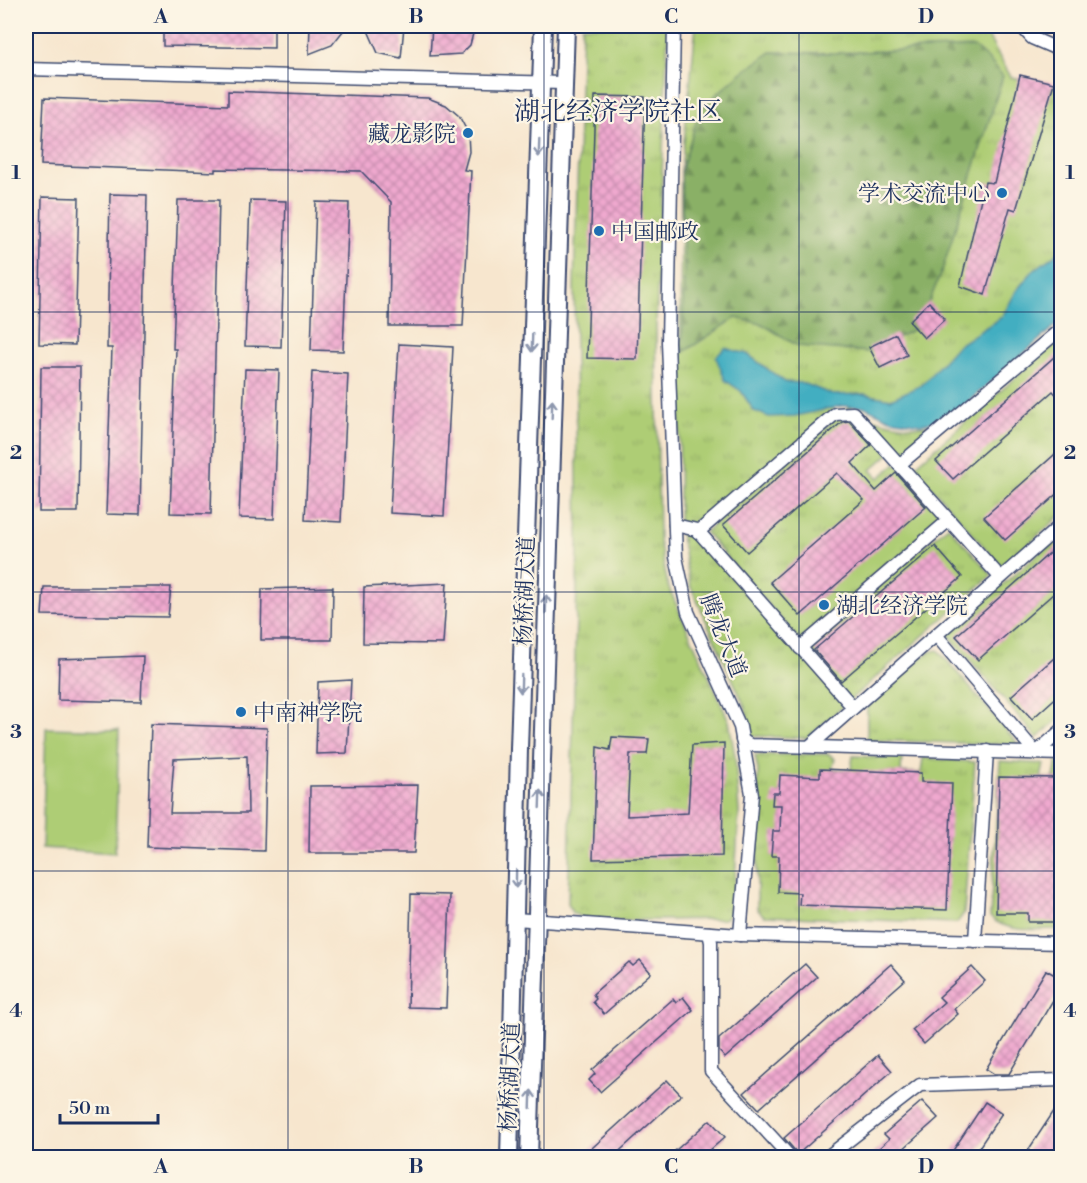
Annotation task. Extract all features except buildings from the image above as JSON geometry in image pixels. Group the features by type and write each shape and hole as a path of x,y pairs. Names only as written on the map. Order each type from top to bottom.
{"main road":[{"name":"杨桥湖大道","path":"509,1158 514,920 543,26"},
{"name":"杨桥湖大道","path":"529,1158 566,26"}],"street":[{"name":"腾龙大道","path":"674,26 668,342 676,557 688,612 740,726 752,794 740,935"},
{"path":"1021,26 1032,38 1062,51"},
{"path":"26,69 563,83"},
{"path":"899,465 1061,329"},
{"path":"698,532 835,414 853,413 1000,578"},
{"path":"800,648 949,520"},
{"path":"810,746 1062,524"},
{"path":"675,525 698,532 853,708"},
{"path":"936,635 1036,753"},
{"path":"1036,753 1062,730"},
{"path":"742,740 750,745 1062,754"},
{"path":"975,941 987,751"},
{"path":"514,920 740,935 1062,943"},
{"path":"709,933 711,942 711,1071 791,1158"},
{"path":"826,1158 920,1085 1062,1080"}],"green space":[{"path":"582,26 668,26 656,325 659,540 668,586 729,721 735,756 739,812 733,911 724,919 590,921 572,913 568,903 578,545 574,286"},
{"path":"696,26 982,26 1011,77 1061,88 1061,250 1033,271 1017,290 1002,317 957,346 922,385 891,399 864,394 833,395 803,383 785,382 747,354 725,380 741,391 754,411 833,408 835,414 698,532 802,650 948,526 992,575 807,738 752,736 745,707 690,585 679,526 681,171"},
{"path":"974,47 1003,76 943,268 919,327 868,352 798,346 762,324 736,318 682,353 684,270 681,171 700,109 741,73 771,52 833,53"},
{"path":"1061,338 1061,515 1002,567 914,467"},
{"path":"849,407 889,454 871,470 879,478 896,463 944,519 800,641 705,532"},
{"path":"863,415 902,425 942,424 904,457"},
{"path":"1061,534 1061,717 1037,738 947,633"},
{"path":"938,650 1019,745 867,740 867,707 928,652"},
{"path":"46,728 119,730 115,853 42,848"},
{"path":"829,754 835,759 832,769 851,770 853,756 902,758 901,772 921,773 923,758 975,762 964,913 957,923 764,916 757,909 758,770 755,755"},
{"path":"1000,761 1044,764 1041,778 1054,778 1057,762 1061,762 1061,929 1014,928 1005,926 990,917"}],"water":[{"path":"1061,250 1061,321 947,420 920,424 890,419 865,407 842,406 795,416 769,417 754,411 741,391 725,380 716,357 725,348 747,354 785,382 803,383 833,395 864,394 891,399 922,385 957,346 1002,317 1017,290 1033,271"}],"place":[{"name":"藏龙影院","path":"468,133"},
{"name":"学术交流中心","path":"1002,193"},
{"name":"中国邮政","path":"599,231"},
{"name":"湖北经济学院","path":"824,605"},
{"name":"中南神学院","path":"241,712"}],"district":[{"name":"湖北经济学院社区","path":"618,111"}]}
